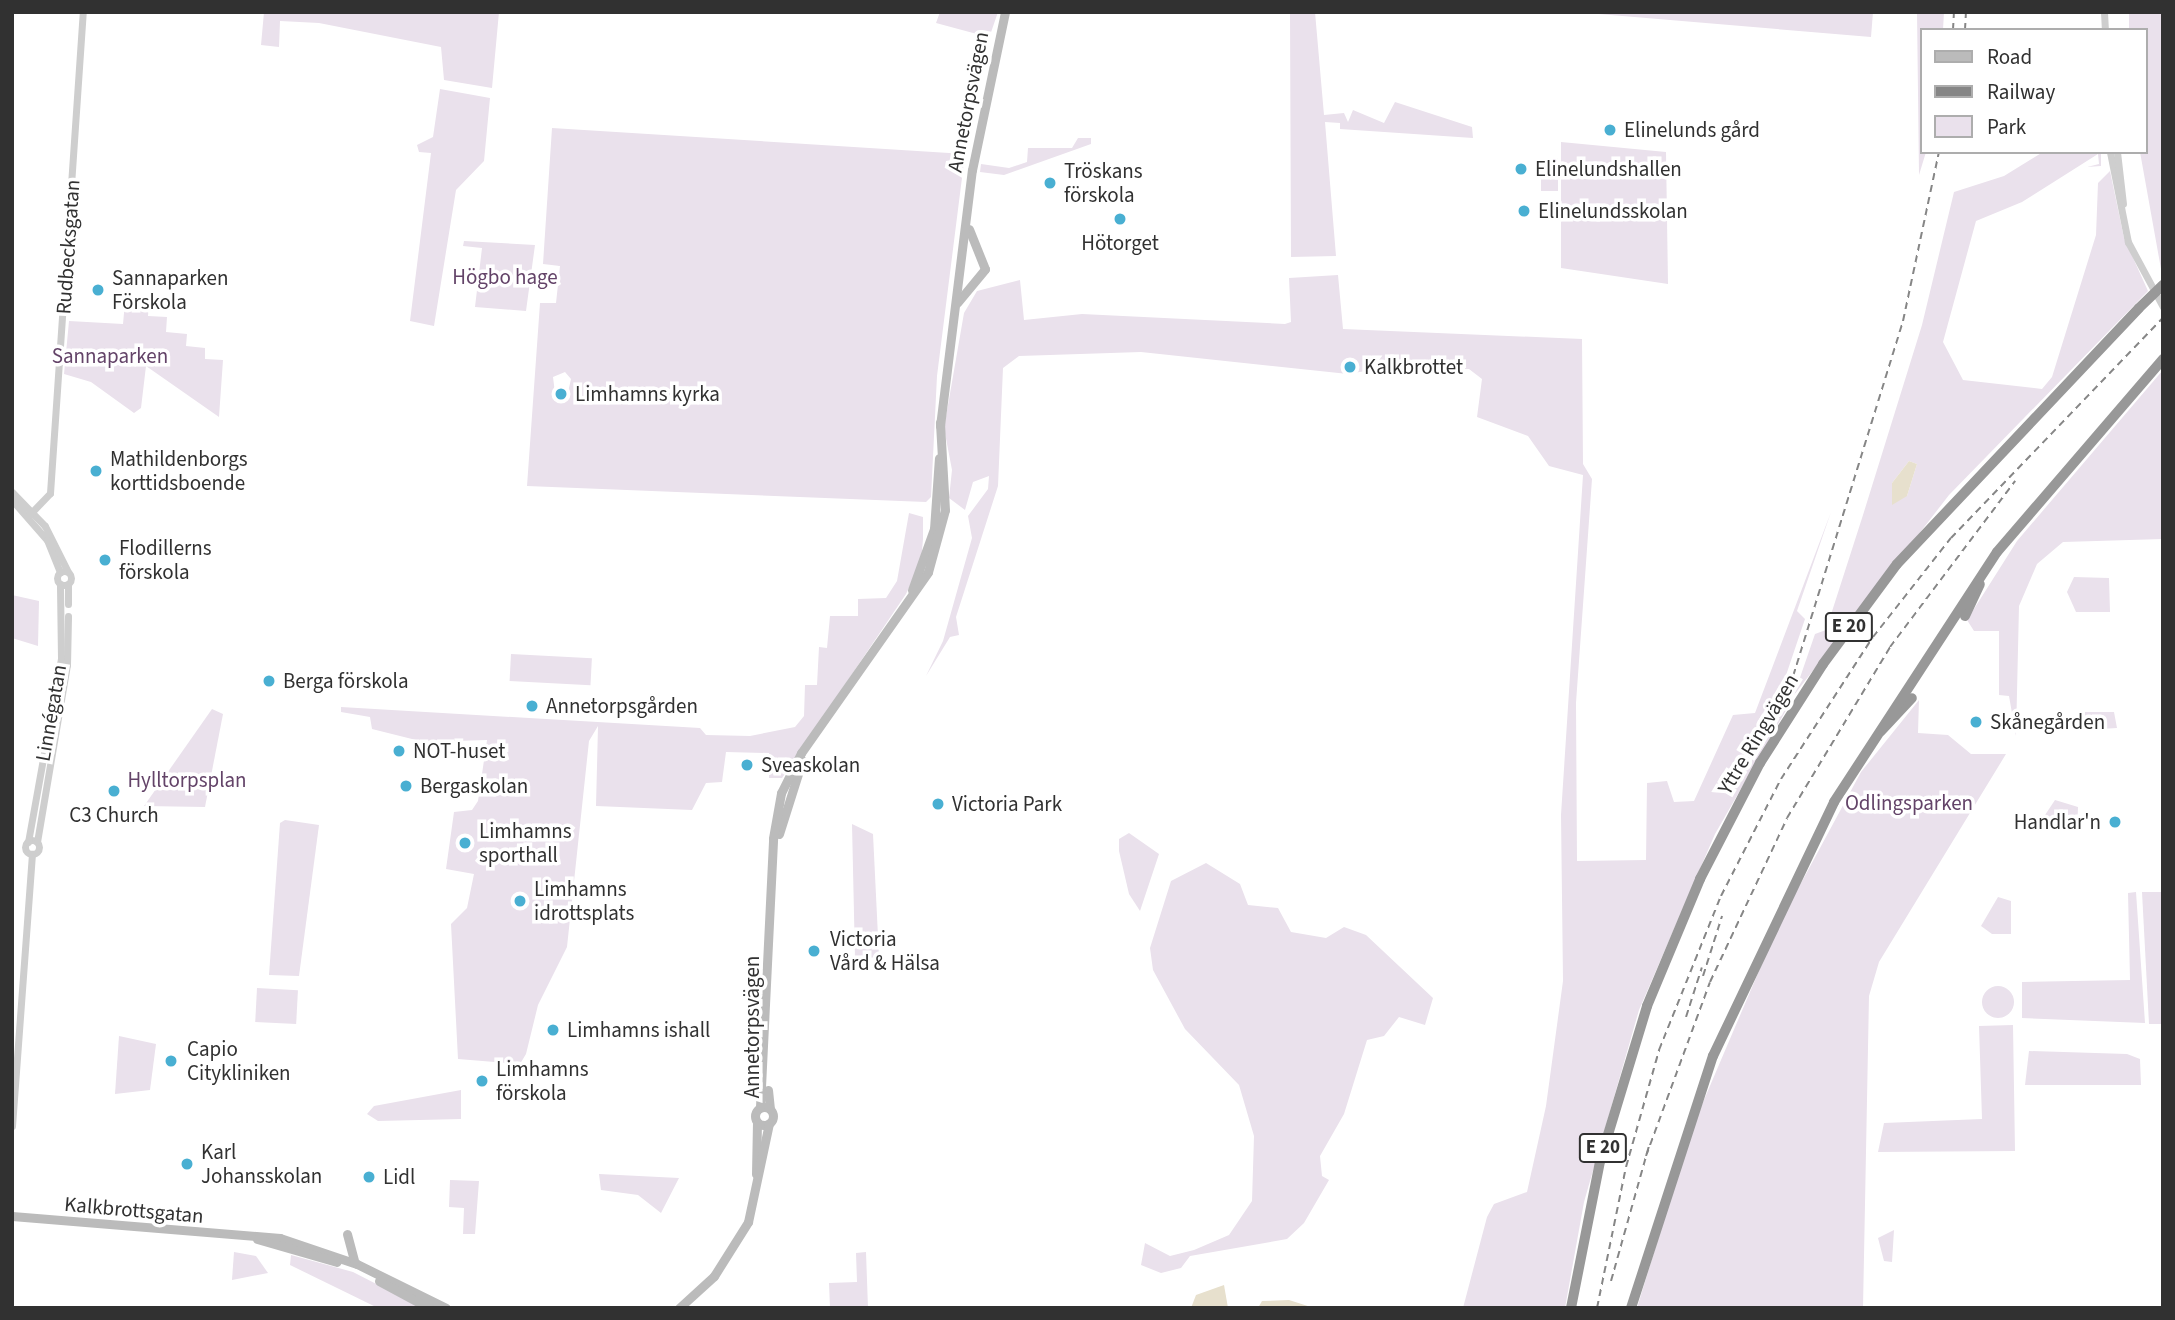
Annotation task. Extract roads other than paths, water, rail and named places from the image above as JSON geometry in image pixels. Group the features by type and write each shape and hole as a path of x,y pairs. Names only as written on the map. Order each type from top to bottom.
{"highway":[{"name":"Yttre Ringvägen","path":"1571,1308 1600,1161 1647,1006 1700,879 1760,763 1823,664 1897,564 2163,285"},
{"path":"1630,1308 1684,1132 1727,1021 1800,864 1861,754 1997,552 2163,359"},
{"path":"1965,616 1997,552"},
{"path":"1861,754 1912,698"}],"main road":[{"name":"Annetorpsvägen","path":"964,257 967,199 1005,12"},
{"name":"Annetorpsvägen","path":"967,199 978,256"},
{"path":"978,256 985,269 974,281 961,274 964,257 978,256"},
{"name":"Annetorpsvägen","path":"679,1308 701,1291 738,1240 758,1192 769,1123 765,1108 774,860 788,796 817,731 928,572 942,530 940,422 952,313 961,274"},
{"name":"Annetorpsvägen","path":"952,313 974,281"},
{"name":"Annetorpsvägen","path":"738,1240 754,1187 757,1122 765,1108"},
{"name":"Annetorpsvägen","path":"757,1122 769,1123"},
{"name":"Kalkbrottsgatan","path":"12,1216 291,1241 357,1264 446,1308"},
{"path":"347,1234 348,1254 357,1264"},
{"name":"Kalkbrottsgatan","path":"252,1237 331,1260 429,1308"},
{"path":"685,1308 701,1291"}],"street":[{"name":"Rudbecksgatan","path":"31,513 50,493 83,12"},
{"path":"2104,12 2104,28"},
{"path":"2110,154 2122,221 2138,262 2163,307"},
{"path":"2117,154 2138,262"},
{"path":"12,492 31,513 64,572 64,584"},
{"path":"12,500 31,513"},
{"path":"64,572 64,584"},
{"name":"Linnégatan","path":"28,842 61,658 64,584"},
{"name":"Linnégatan","path":"32,854 37,842 67,665 64,584"},
{"path":"12,1126 32,854 28,842 37,842"}],"railway":[{"path":"1953,28 1954,12"},
{"path":"1965,28 1966,12"},
{"path":"1786,699 1903,321 1939,154"},
{"path":"1597,1308 1626,1167 1659,1050 1721,896 1781,779 1873,637 1951,538 2163,318"},
{"path":"1646,1156 1710,982 1787,818 1890,647 2015,481"},
{"path":"1703,976 1722,916"},
{"path":"1686,1017 1702,967"},
{"path":"1611,1281 1649,1146"}],"place":[{"name":"Elinelunds gård","path":"1610,130"},
{"name":"Elinelundshallen","path":"1521,169"},
{"name":"Tröskans förskola","path":"1050,183"},
{"name":"Elinelundsskolan","path":"1524,211"},
{"name":"Hötorget","path":"1120,219"},
{"name":"Sannaparken Förskola","path":"98,290"},
{"name":"Kalkbrottet","path":"1350,367"},
{"name":"Limhamns kyrka","path":"561,394"},
{"name":"Mathildenborgs korttidsboende","path":"96,471"},
{"name":"Flodillerns förskola","path":"105,560"},
{"name":"Berga förskola","path":"269,681"},
{"name":"Annetorpsgården","path":"532,706"},
{"name":"Skånegården","path":"1976,722"},
{"name":"NOT-huset","path":"399,751"},
{"name":"Sveaskolan","path":"747,765"},
{"name":"Bergaskolan","path":"406,786"},
{"name":"C3 Church","path":"114,791"},
{"name":"Victoria Park","path":"938,804"},
{"name":"Handlar'n","path":"2115,822"},
{"name":"Limhamns sporthall","path":"465,843"},
{"name":"Limhamns idrottsplats","path":"520,901"},
{"name":"Victoria Vård & Hälsa","path":"814,951"},
{"name":"Limhamns ishall","path":"553,1030"},
{"name":"Capio Citykliniken","path":"171,1061"},
{"name":"Limhamns förskola","path":"482,1081"},
{"name":"Karl Johansskolan","path":"187,1164"},
{"name":"Lidl","path":"369,1177"}],"park label":[{"name":"Högbo hage","path":"505,277"},
{"name":"Sannaparken","path":"110,356"},
{"name":"Hylltorpsplan","path":"187,780"},
{"name":"Odlingsparken","path":"1909,803"}]}
